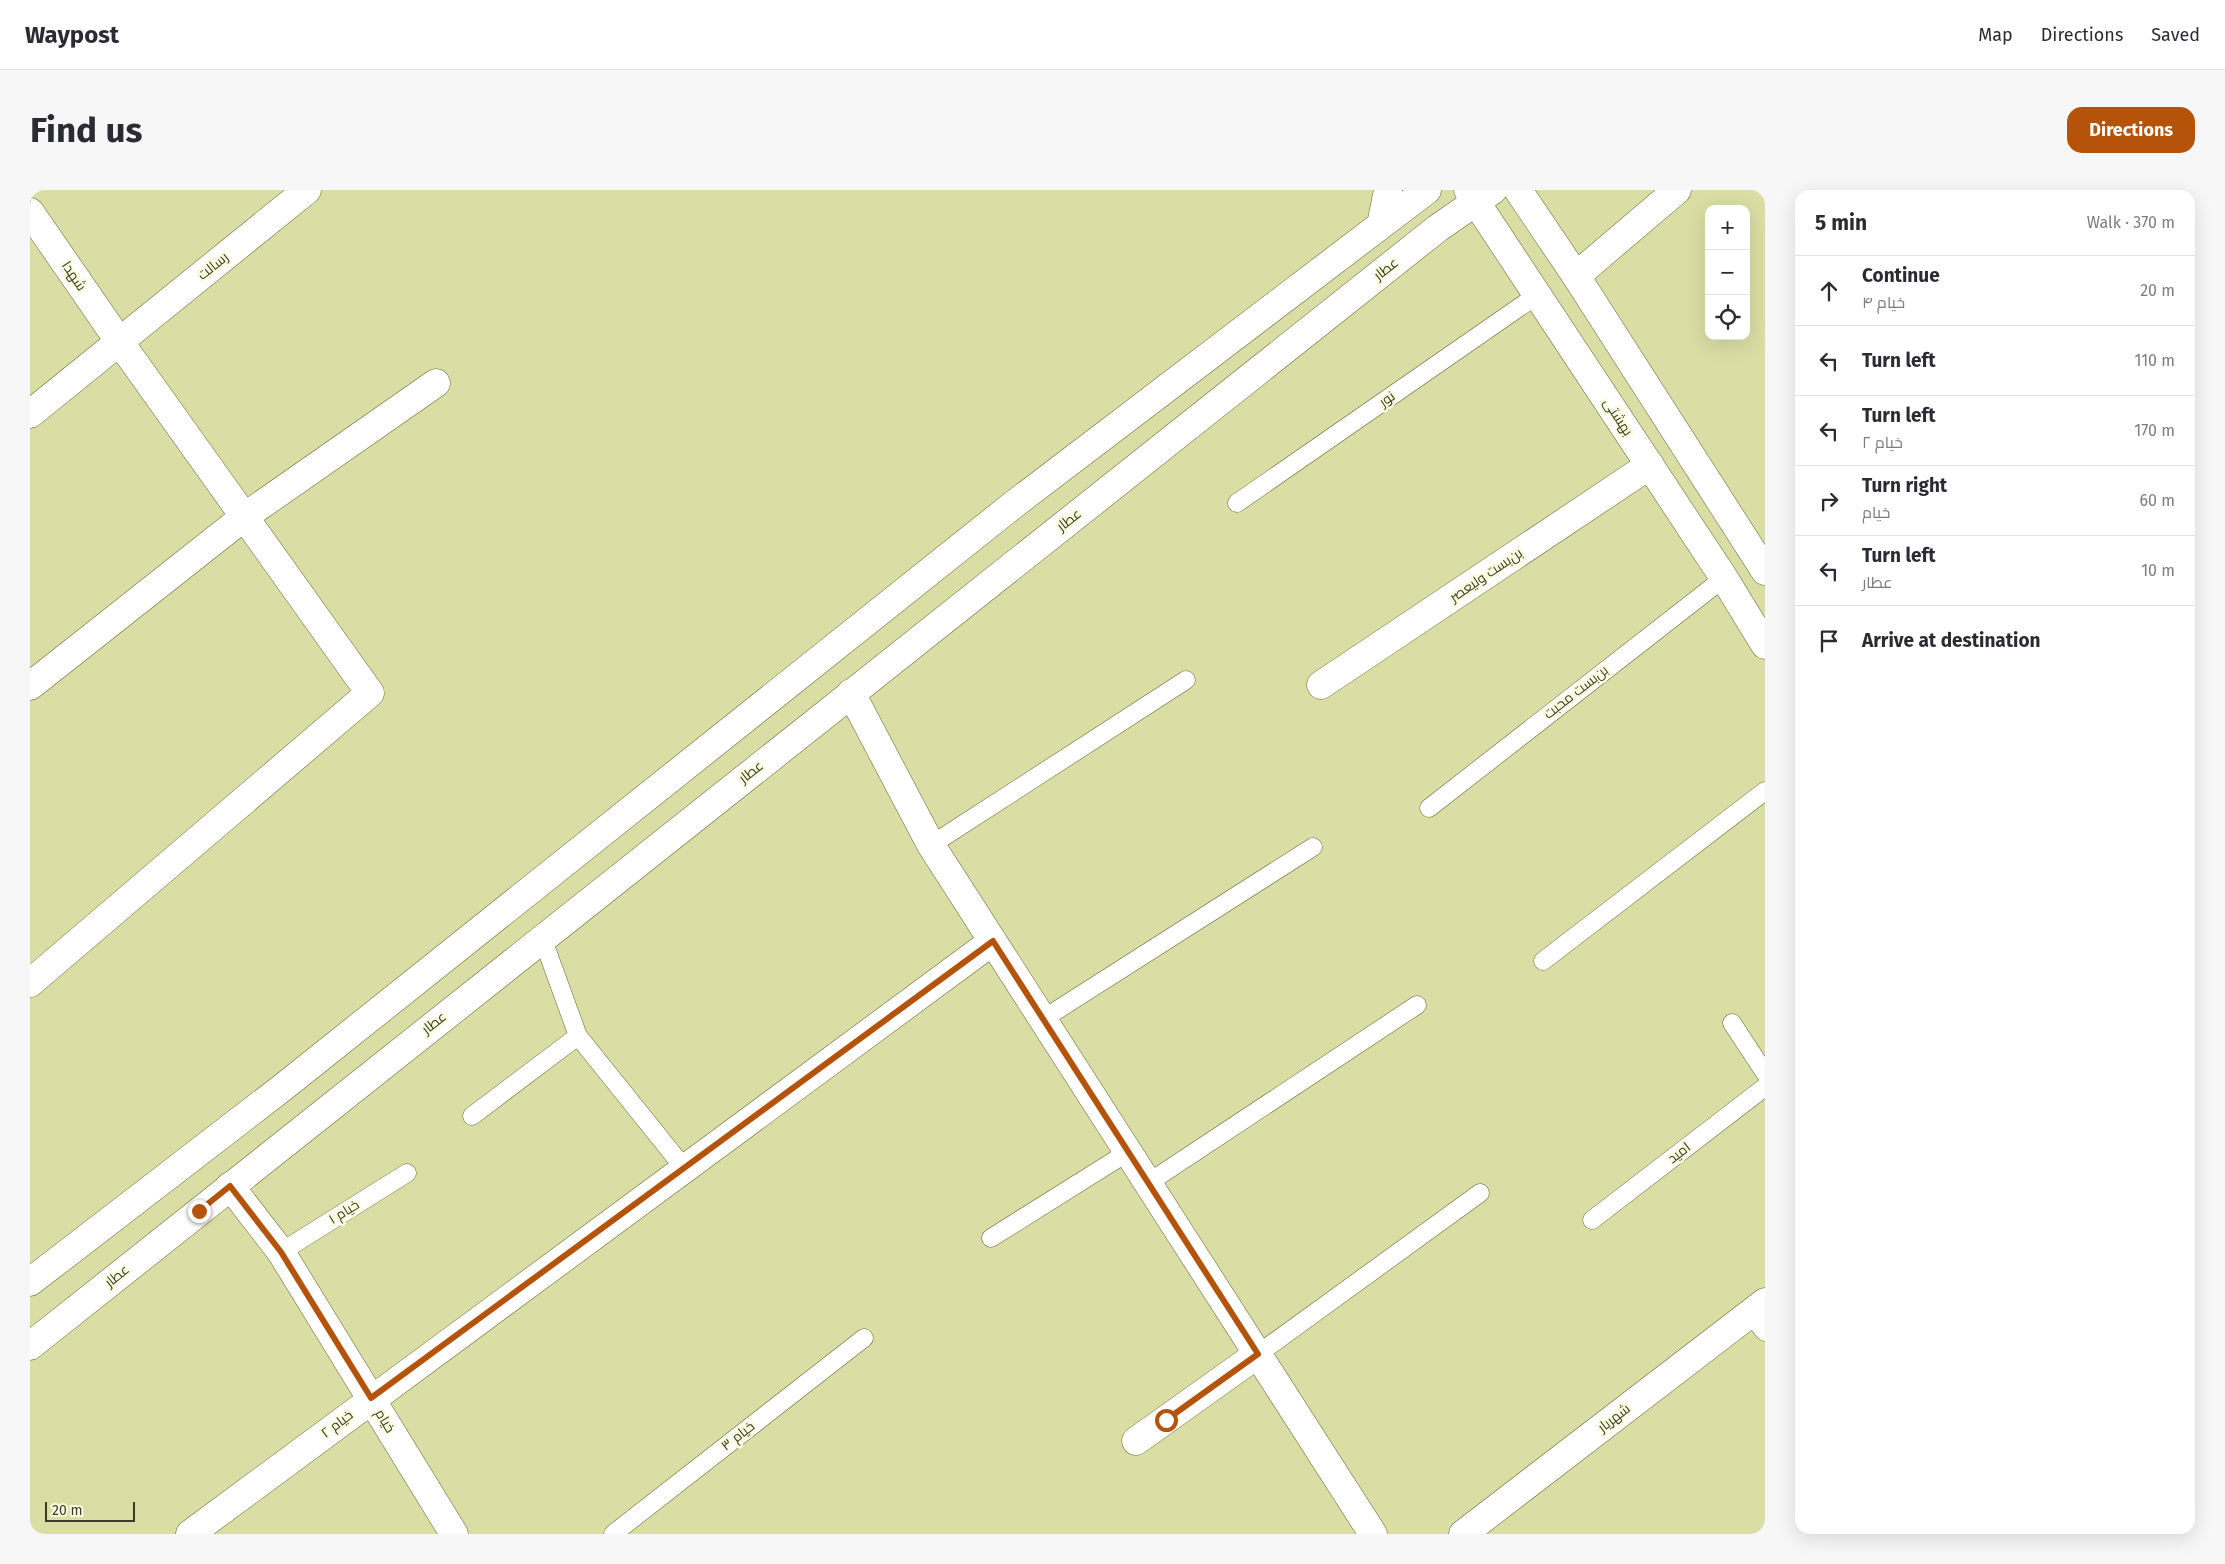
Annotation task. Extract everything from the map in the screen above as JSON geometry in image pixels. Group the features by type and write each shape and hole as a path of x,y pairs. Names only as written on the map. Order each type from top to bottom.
{"street":[{"name":"رسالت","path":"30,414 307,190"},
{"path":"1381,225 1388,190"},
{"path":"30,1282 282,1088 1013,505 1427,190"},
{"path":"1518,190 1576,276 1765,571"},
{"path":"1576,276 1677,190"},
{"name":"عطار","path":"30,1346 542,937 1479,194"},
{"name":"بهشتی","path":"1479,194 1538,295 1724,578 1765,645"},
{"name":"شهدا","path":"30,212 119,341 370,693 30,983"},
{"path":"1346,253 1369,282"},
{"path":"30,686 244,517 436,383"},
{"name":"بن‌بست ولیعصر","path":"1321,685 1650,465"},
{"path":"851,693 931,845 1373,1534"},
{"name":"خیام ۲","path":"190,1534 371,1398 993,941"},
{"name":"خیام","path":"230,1186 281,1252 454,1534"},
{"name":"شهریار","path":"1463,1534 1760,1316"},
{"path":"1136,1442 1258,1354"}],"lane":[{"name":"نور","path":"1237,503 1538,295"},
{"name":"بن‌بست محبت","path":"1429,808 1724,578"},
{"path":"931,845 1186,680"},
{"path":"1543,961 1765,791"},
{"path":"1043,1019 1313,847"},
{"path":"542,937 578,1036 684,1168"},
{"path":"1148,1183 1417,1005"},
{"path":"1732,1023 1765,1073"},
{"path":"472,1116 578,1036"},
{"name":"امید","path":"1592,1220 1765,1087"},
{"path":"991,1238 1128,1152"},
{"name":"خیام ۱","path":"281,1252 407,1173"},
{"path":"1258,1354 1480,1193"},
{"name":"خیام ۳","path":"612,1534 864,1338"}],"route":[{"path":"199,1211 230,1186 281,1252 371,1398 993,941 1258,1354 1166,1420"}]}
